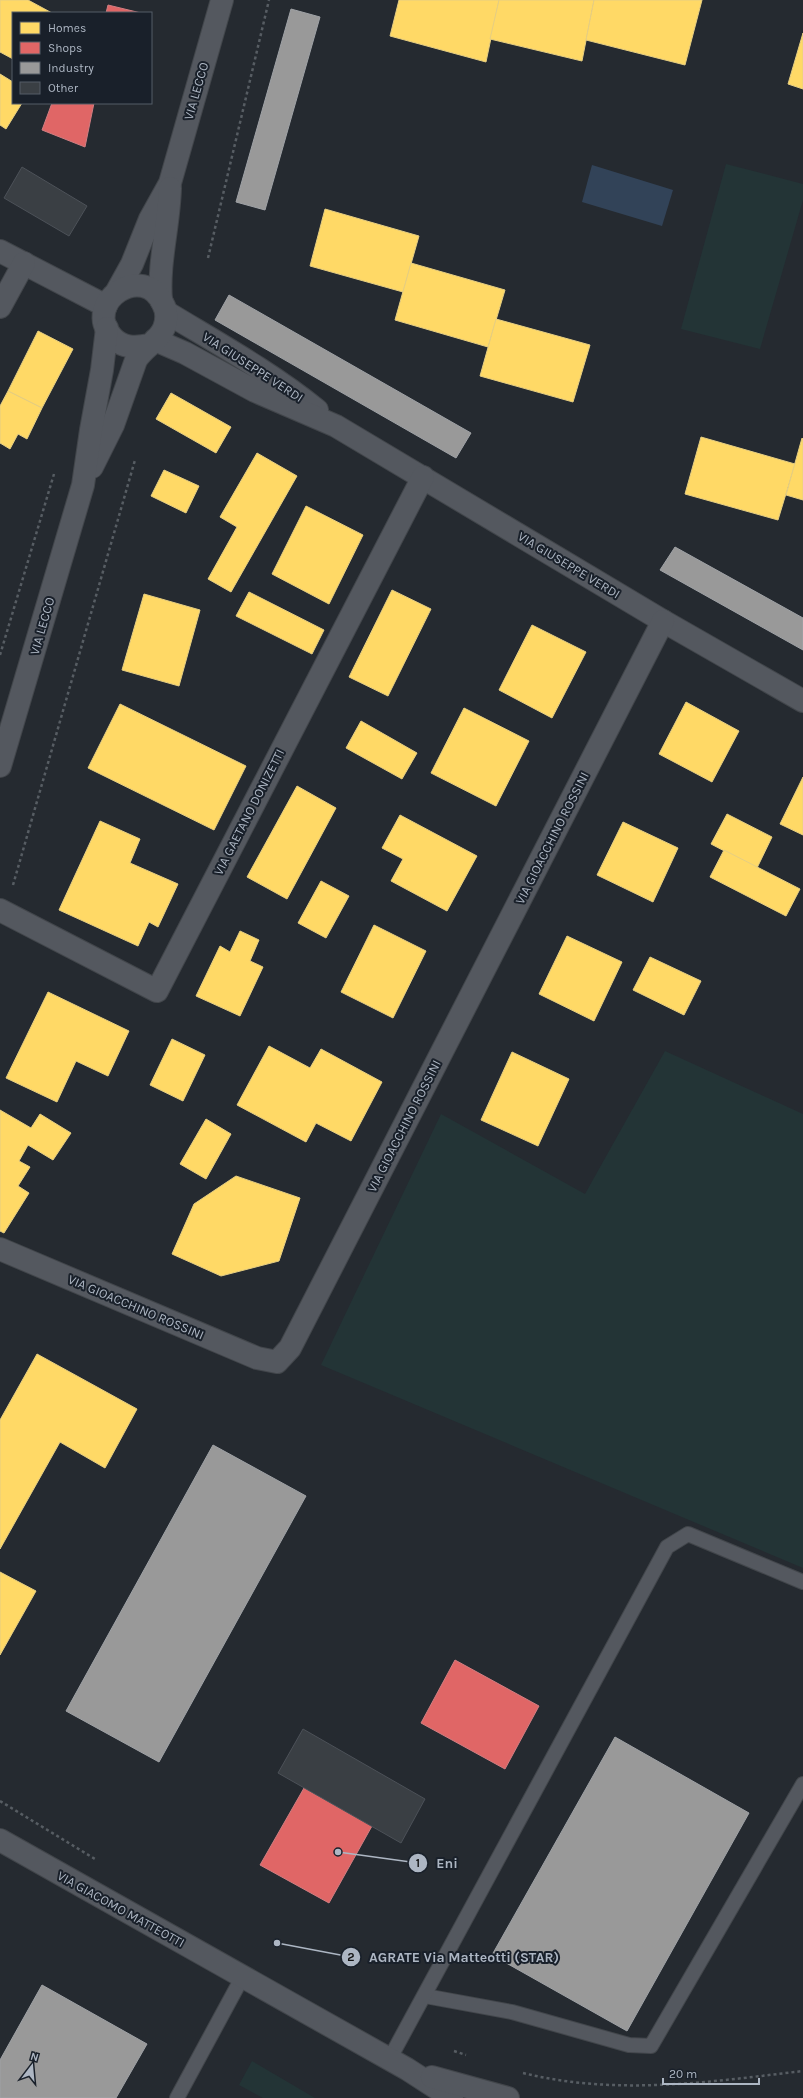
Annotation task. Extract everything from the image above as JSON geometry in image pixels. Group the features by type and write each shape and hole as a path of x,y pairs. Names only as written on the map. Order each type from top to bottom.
{"street":[{"name":"VIA LECCO","path":"83,485 113,425 136,360 164,328 161,266 167,226 170,183 222,0"},
{"name":"VIA LECCO","path":"0,766 83,485 90,430 102,370 107,328 104,317 112,298 132,264 153,214 170,183"},
{"path":"0,251 24,263 112,298 130,286 142,286 154,292 164,306"},
{"path":"0,307 24,263"},
{"name":"VIA GIUSEPPE VERDI","path":"164,306 280,382 336,426"},
{"path":"107,328 113,338 123,345 136,347 152,343"},
{"name":"VIA GIUSEPPE VERDI","path":"152,343 185,353 261,394 336,426 663,621 803,701"},
{"name":"VIA GAETANO DONIZETTI","path":"2,911 157,991 423,477"},
{"name":"VIA GIOACCHINO ROSSINI","path":"0,1249 257,1358 276,1362 290,1348 663,621"},
{"name":"VIA GIACOMO MATTEOTTI","path":"0,1840 243,1976 398,2065 452,2098"},
{"name":"VIA GIACOMO MATTEOTTI","path":"398,2065 508,2098"}],"lane":[{"path":"398,2065 425,1996 667,1548 688,1534 803,1582"},
{"path":"425,1996 512,2012 629,2045 651,2046 803,1784"},
{"path":"177,2098 243,1976"}],"path":[{"path":"208,258 269,0"},
{"path":"2,911 135,460"},
{"path":"0,655 56,468"},
{"path":"454,2051 468,2056"},
{"path":"522,2072 597,2084 654,2087 803,2071"}],"shaded area":[{"path":"726,164 803,184 803,200 760,349 681,329"},
{"path":"665,1051 803,1114 803,1568 321,1365 441,1114 585,1194"},
{"path":"252,2061 315,2098 263,2098 239,2085"}],"water":[{"path":"592,165 673,190 662,226 582,202"}],"building: Homes":[{"path":"0,0 28,0 50,12 12,12 12,58 0,52"},
{"path":"399,0 499,0 486,62 390,36"},
{"path":"499,0 594,0 582,61 490,39"},
{"path":"594,0 702,0 685,65 586,40"},
{"path":"803,33 803,89 788,84"},
{"path":"0,74 12,81 12,104 21,104 6,129 0,125"},
{"path":"325,209 419,236 403,292 310,266"},
{"path":"411,263 505,290 488,347 395,320"},
{"path":"496,319 590,345 573,402 480,376"},
{"path":"38,331 73,349 42,408 8,391"},
{"path":"8,391 42,408 27,439 18,434 10,449 0,443 0,406"},
{"path":"171,393 231,427 216,453 156,419"},
{"path":"701,437 795,464 778,520 685,494"},
{"path":"802,438 803,439 803,500 786,495"},
{"path":"257,453 297,476 231,592 208,579 237,527 220,517"},
{"path":"164,470 199,486 186,513 151,496"},
{"path":"306,506 363,535 329,604 272,574"},
{"path":"392,590 431,609 388,696 349,677"},
{"path":"249,592 324,630 312,654 236,616"},
{"path":"144,594 200,610 179,686 122,670"},
{"path":"532,625 586,652 552,718 499,690"},
{"path":"686,702 739,731 712,782 659,754"},
{"path":"120,704 246,766 214,830 88,768"},
{"path":"464,708 529,741 496,806 431,773"},
{"path":"361,721 417,753 402,779 346,748"},
{"path":"803,777 803,835 780,824"},
{"path":"297,786 336,808 287,899 247,877"},
{"path":"727,814 772,837 757,868 711,844"},
{"path":"400,815 477,856 447,911 391,881 403,859 382,848"},
{"path":"100,821 140,839 130,863 178,884 158,927 149,922 138,946 59,910"},
{"path":"623,822 678,848 653,902 597,875"},
{"path":"724,850 800,889 786,916 710,877"},
{"path":"321,881 349,896 326,938 298,923"},
{"path":"374,925 426,951 393,1018 341,992"},
{"path":"240,931 259,940 250,961 263,967 240,1016 196,996 220,946 230,952"},
{"path":"567,936 622,962 594,1021 539,994"},
{"path":"650,957 701,981 684,1015 633,990"},
{"path":"48,992 129,1031 108,1076 76,1061 57,1102 6,1078"},
{"path":"172,1039 205,1055 183,1101 150,1085"},
{"path":"269,1046 310,1068 321,1049 382,1082 351,1141 316,1123 306,1142 237,1105"},
{"path":"512,1052 569,1079 538,1146 481,1120"},
{"path":"0,1110 31,1128 40,1114 71,1133 53,1160 28,1145 19,1161 30,1167 18,1186 29,1193 4,1233 0,1231"},
{"path":"206,1119 231,1134 206,1179 180,1164"},
{"path":"236,1176 300,1198 279,1261 221,1276 172,1254 194,1204"},
{"path":"37,1354 137,1409 105,1468 60,1442 0,1549 0,1420"},
{"path":"0,1572 36,1591 0,1655"}],"building: Shops":[{"path":"108,5 137,12 106,12"},
{"path":"52,104 94,104 85,147 42,130"},
{"path":"455,1660 539,1706 505,1769 421,1723"},
{"path":"304,1788 372,1826 329,1903 260,1865"}],"building: Industry":[{"path":"291,9 320,17 265,210 236,202"},
{"path":"229,295 471,433 456,458 215,320"},
{"path":"675,547 803,618 803,650 660,570"},
{"path":"213,1445 306,1496 159,1762 66,1711"},
{"path":"615,1737 749,1813 627,2031 492,1955"},
{"path":"42,1985 147,2044 116,2098 0,2098 0,2060"}],"building: Other":[{"path":"22,167 87,206 69,236 4,198"},
{"path":"303,1729 425,1799 401,1843 278,1773"}],"place":[{"name":"Eni","path":"338,1852"},
{"name":"AGRATE Via Matteotti (STAR)","path":"277,1943"}]}
